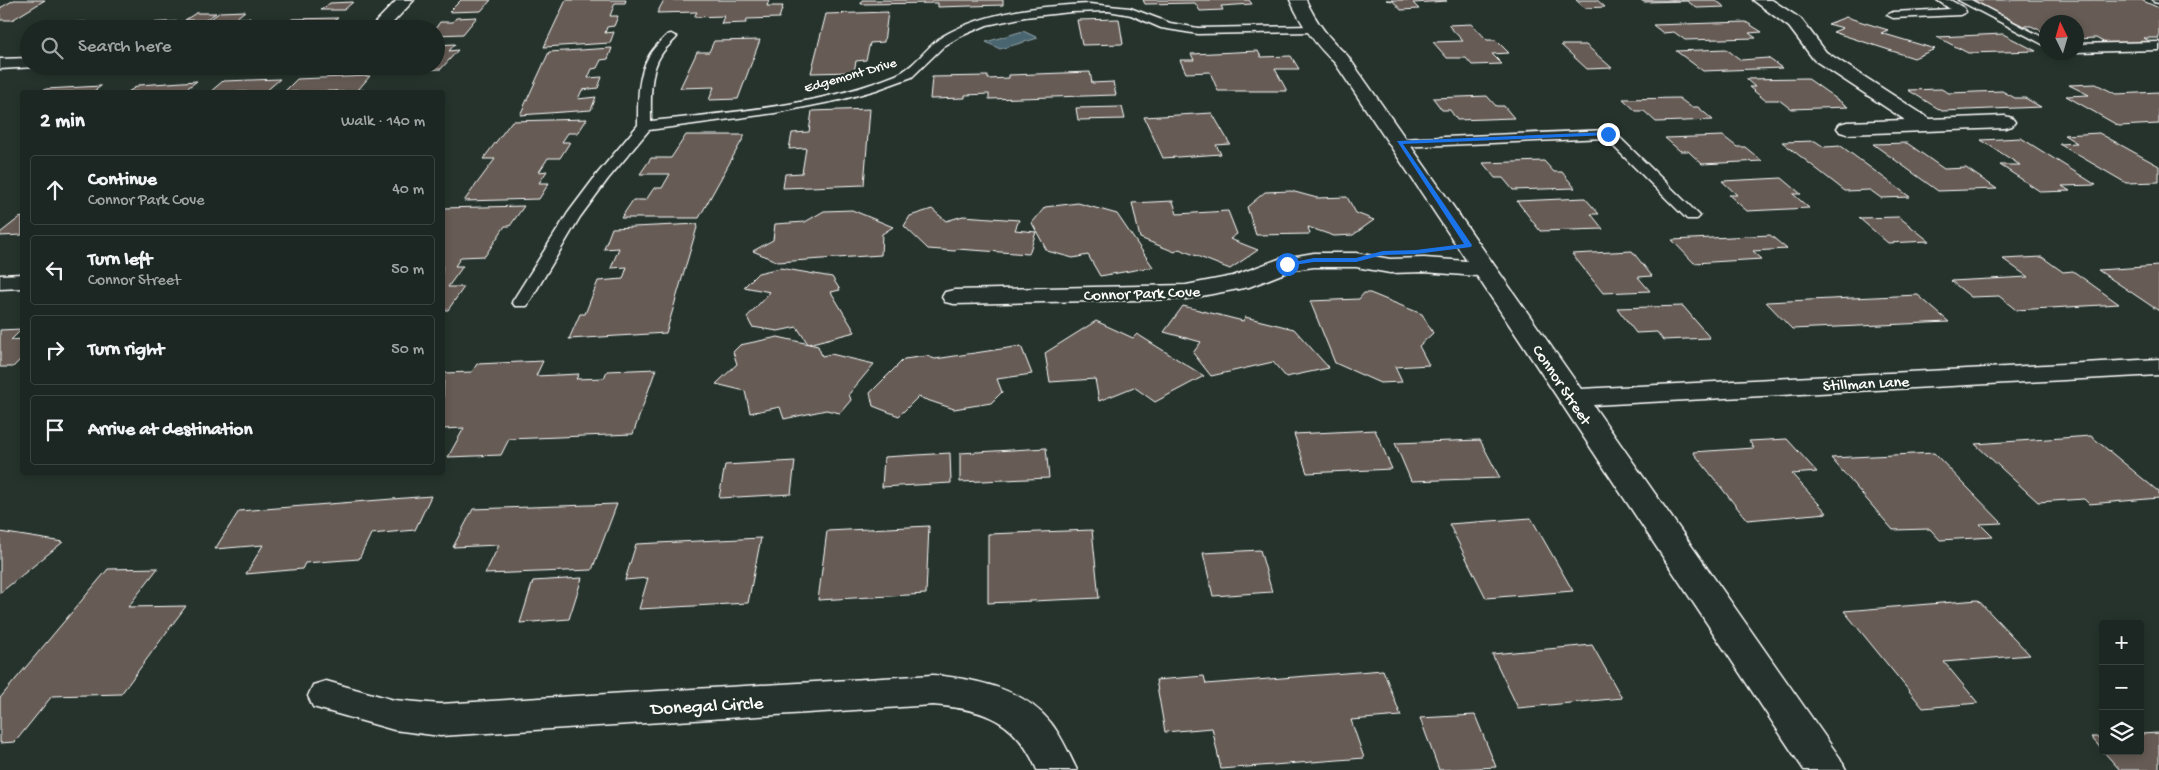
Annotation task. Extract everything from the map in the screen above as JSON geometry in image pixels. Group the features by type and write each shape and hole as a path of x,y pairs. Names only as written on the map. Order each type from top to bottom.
{"street":[{"path":"386,20 406,0"},
{"name":"Connor Street","path":"1298,0 1314,29 1325,45 1341,59 1826,770"},
{"path":"1760,0 1795,23 1820,56 1926,125"},
{"path":"0,64 20,63"},
{"path":"1847,128 2005,122"},
{"name":"Connor Park Cove","path":"1356,260 1383,253 1416,252 1468,245"},
{"name":"Connor Park Cove","path":"954,297 1186,292 1240,282 1287,264 1314,260 1356,260 1390,266 1424,265 1483,269"},
{"path":"0,282 20,281"},
{"name":"Stillman Lane","path":"1572,398 2159,367"},
{"name":"Donegal Circle","path":"326,696 394,715 440,720 914,691 952,691 974,694 1003,705 1027,722 1044,744 1057,770"}],"lane":[{"path":"1894,15 1960,12 1960,10 1942,0"},
{"path":"1964,0 2039,39"},
{"name":"Edgemont Drive","path":"645,126 782,108 880,84 905,76 944,41 965,29 994,20 1028,13 1107,8 1126,10 1161,24 1198,31 1314,29"},
{"path":"521,302 573,216 603,176 645,126 644,104 650,68 655,55 671,37"},
{"path":"2084,48 2159,46"},
{"path":"1399,143 1608,134 1692,216"}],"water":[{"path":"1023,31 1038,38 1000,49 986,42"}],"building":[{"path":"14,0 45,0 12,20 0,20 0,8"},
{"path":"461,0 491,0 481,11 449,12"},
{"path":"566,0 626,0 625,3 615,3 610,16 618,16 614,26 607,27 605,33 614,32 610,43 544,47"},
{"path":"664,0 769,0 767,6 783,6 779,18 747,19 746,23 721,24 724,16 694,17 697,12 657,13"},
{"path":"862,0 1003,0 1003,5 938,7 938,3 861,4"},
{"path":"1143,0 1249,0 1252,4 1221,6 1223,10 1200,11 1195,3 1145,4"},
{"path":"1386,0 1447,1 1413,3 1419,9 1401,10 1393,1"},
{"path":"1576,0 1597,0 1605,7 1585,8"},
{"path":"1641,0 1715,0 1725,7 1697,8 1687,1 1644,2"},
{"path":"1972,0 2141,0 2159,8 2159,38 2144,38 2151,42 2107,44 2096,38 2084,39 2084,15 2039,15 2039,30 2031,26 2023,26"},
{"path":"353,2 344,10 321,10 330,3"},
{"path":"245,11 236,18 250,18 248,20 209,20 220,12"},
{"path":"888,12 884,42 870,43 866,60 856,61 854,72 811,73 826,14"},
{"path":"196,13 216,13 205,20 185,20"},
{"path":"477,17 463,34 445,35 445,22 453,22 456,18"},
{"path":"1846,17 1888,30 1881,33 1935,49 1914,58 1833,32 1843,28 1828,24"},
{"path":"338,18 336,20 291,20"},
{"path":"1119,19 1123,44 1082,45 1077,20"},
{"path":"1746,22 1762,32 1749,33 1756,38 1685,40 1674,32 1663,33 1653,25"},
{"path":"1472,24 1487,40 1496,40 1509,53 1492,54 1502,64 1472,65 1466,58 1447,58 1433,42 1463,41 1448,25"},
{"path":"2003,34 2036,51 1968,53 1937,37"},
{"path":"760,40 738,99 709,100 714,87 680,88 697,52 709,52 714,41"},
{"path":"455,44 449,51 458,50 445,65 445,45"},
{"path":"1561,45 1586,45 1612,68 1587,69"},
{"path":"612,48 608,59 601,60 597,68 592,69 588,78 602,77 598,88 582,90 578,99 596,97 591,110 520,115 549,52"},
{"path":"1726,49 1741,60 1768,58 1782,68 1703,71 1676,51"},
{"path":"1258,51 1261,57 1291,56 1299,69 1275,69 1287,91 1218,91 1210,72 1186,73 1180,60 1194,60 1191,54"},
{"path":"1090,72 1092,83 1113,82 1116,95 989,99 989,94 965,95 965,98 930,99 932,77 988,76 988,79 1009,78 1009,75"},
{"path":"370,76 358,90 286,90 297,79"},
{"path":"1807,78 1848,107 1791,109 1779,100 1765,100 1749,87 1755,87 1746,79"},
{"path":"280,79 267,90 212,90 223,81"},
{"path":"197,81 185,90 131,90 139,85"},
{"path":"2096,84 2116,94 2159,92 2159,124 2119,126 2066,96 2089,95 2069,85"},
{"path":"101,86 96,90 44,90"},
{"path":"1941,89 1949,93 2002,91 2015,98 2025,98 2041,107 1942,111 1908,90"},
{"path":"1487,96 1496,106 1504,106 1514,118 1457,120 1450,110 1442,110 1433,98"},
{"path":"1679,98 1691,107 1698,107 1713,120 1656,122 1644,111 1636,111 1623,99"},
{"path":"1122,107 1125,119 1078,120 1076,108"},
{"path":"870,109 864,185 783,188 785,174 802,173 806,148 789,149 792,133 809,132 812,111"},
{"path":"1212,113 1230,144 1216,145 1221,154 1163,158 1144,117"},
{"path":"587,119 578,133 568,133 562,142 570,142 560,158 548,158 539,172 547,171 539,183 549,183 539,199 464,201 495,159 483,159 512,121"},
{"path":"2099,133 2159,166 2159,182 2126,183 2059,144 2077,143 2064,135"},
{"path":"686,135 745,135 699,218 621,218 633,200 646,200 654,188 662,188 670,174 640,174 651,158 671,158"},
{"path":"1723,136 1737,147 1745,147 1762,161 1702,164 1688,151 1680,151 1665,138"},
{"path":"2021,138 2096,185 2062,186 2070,191 2041,192 2000,165 2020,165 1981,140"},
{"path":"1815,141 1824,147 1841,146 1910,197 1881,198 1870,190 1845,191 1782,142"},
{"path":"1907,143 1944,169 1966,168 1997,189 1938,191 1873,144"},
{"path":"1544,161 1554,172 1562,172 1575,188 1513,190 1503,178 1495,178 1483,163"},
{"path":"1782,178 1801,194 1793,194 1809,208 1747,211 1729,195 1737,195 1722,181"},
{"path":"1291,191 1317,198 1347,197 1356,213 1374,220 1353,235 1334,236 1308,227 1310,234 1256,235 1247,207 1265,192"},
{"path":"1585,198 1599,214 1591,214 1603,229 1540,231 1517,201"},
{"path":"1173,201 1177,214 1228,211 1237,234 1230,239 1258,250 1230,269 1179,249 1175,252 1140,238 1132,203"},
{"path":"1078,203 1117,214 1153,267 1100,276 1088,255 1073,258 1047,251 1032,223 1045,207"},
{"path":"524,206 510,226 505,226 485,256 461,257 455,266 463,266 448,287 464,287 448,310 445,310 445,208"},
{"path":"932,209 946,221 963,216 1019,220 1015,230 1036,232 1029,254 928,249 904,226 910,216"},
{"path":"852,210 893,227 882,234 881,255 778,262 753,251 773,240 775,224 805,222 824,211"},
{"path":"1899,217 1929,241 1888,243 1859,218"},
{"path":"19,218 20,235 0,236 0,233"},
{"path":"698,224 666,333 569,339 580,314 585,314 598,281 623,279 627,267 611,268 619,248 604,249 612,228"},
{"path":"1770,235 1787,249 1753,251 1762,259 1694,263 1672,240"},
{"path":"1632,251 1652,276 1638,277 1650,291 1603,293 1572,254"},
{"path":"2042,257 2063,272 2073,271 2119,304 2016,310 1999,296 1971,297 1951,281 2028,277 2003,259"},
{"path":"2159,266 2159,311 2098,270"},
{"path":"780,268 832,277 840,290 831,292 855,332 808,344 797,327 778,331 752,327 747,317 770,292 744,287 758,273"},
{"path":"1364,293 1370,293 1422,314 1433,333 1419,346 1429,365 1395,367 1402,382 1380,383 1335,363 1310,301 1359,299"},
{"path":"1918,295 1949,322 1792,329 1766,302"},
{"path":"1183,306 1243,321 1245,317 1294,329 1329,368 1286,377 1273,362 1211,376 1193,353 1201,342 1164,332"},
{"path":"1683,306 1710,338 1663,340 1657,332 1636,333 1617,308"},
{"path":"1096,321 1133,338 1137,334 1204,376 1155,402 1134,387 1099,401 1095,379 1050,382 1045,353"},
{"path":"20,329 11,340 20,339 20,360 13,367 0,367 0,330"},
{"path":"778,337 818,346 822,356 831,354 874,364 849,394 851,400 840,413 826,410 784,419 780,407 750,413 745,391 716,384 737,364 733,352 740,345"},
{"path":"1021,346 1032,374 997,379 1002,392 991,403 954,409 918,397 899,416 873,406 870,393 904,359 927,356 935,359"},
{"path":"543,361 536,376 579,374 576,379 604,378 607,371 656,369 633,434 509,439 501,455 448,457 464,428 445,429 445,373 472,372 477,364"},
{"path":"1375,430 1392,469 1307,473 1294,434"},
{"path":"2091,436 2159,492 2159,498 2089,504 2084,499 2038,502 1975,444"},
{"path":"1787,439 1817,472 1792,474 1827,513 1747,520 1693,452 1754,448 1749,441"},
{"path":"1480,440 1500,478 1411,481 1395,443"},
{"path":"1046,448 1049,478 960,482 960,453"},
{"path":"950,453 951,483 882,487 884,457"},
{"path":"1934,453 2002,523 1980,524 1993,537 1940,540 1930,529 1893,530 1831,458"},
{"path":"795,461 791,494 719,498 725,465"},
{"path":"431,496 415,530 371,534 359,559 305,563 302,569 246,574 263,545 215,549 239,511"},
{"path":"617,504 592,570 485,574 499,545 453,547 473,509"},
{"path":"1531,518 1573,591 1486,598 1449,524"},
{"path":"929,526 926,594 818,600 827,531"},
{"path":"1092,530 1099,598 988,603 988,534"},
{"path":"0,532 63,542 0,593"},
{"path":"761,538 748,603 639,609 648,578 625,580 636,544"},
{"path":"1260,550 1272,592 1213,596 1203,553"},
{"path":"158,568 128,607 186,606 121,694 52,696 15,742 0,743 0,698 108,569"},
{"path":"582,578 569,619 520,623 533,581"},
{"path":"1978,600 2030,655 1944,662 1978,703 1923,708 1844,611"},
{"path":"1592,645 1622,698 1518,708 1492,654"},
{"path":"1383,670 1401,716 1351,720 1364,758 1221,769 1212,728 1165,732 1156,680 1204,676 1206,684"},
{"path":"1475,715 1496,767 1439,770 1420,718"},
{"path":"2159,733 2159,770 2120,770 2107,755 2144,755 2144,734"},
{"path":"2091,737 2099,737 2099,746"}],"route":[{"path":"1287,264 1314,260 1356,260 1383,253 1416,252 1468,245 1399,143 1608,134"}]}
